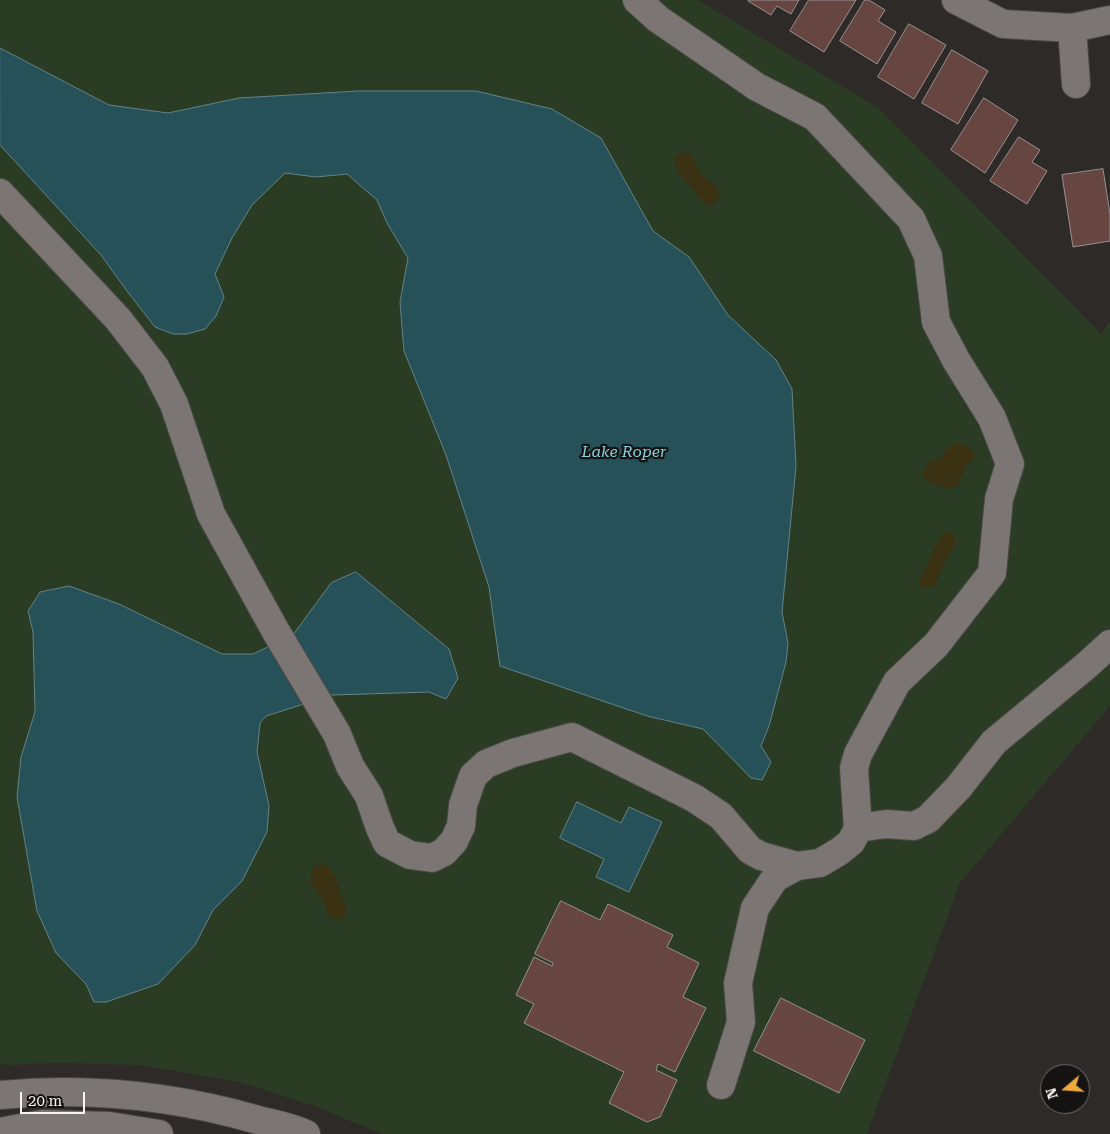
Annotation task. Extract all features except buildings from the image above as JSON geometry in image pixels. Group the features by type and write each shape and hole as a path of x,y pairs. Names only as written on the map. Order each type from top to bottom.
{"street":[{"path":"637,0 658,19 757,87 816,117 911,219 928,256 936,322 956,360 992,418 1010,464 999,499 992,573 936,645 897,682 858,754 854,768 858,829 851,842 820,863 797,866 775,878 755,908"},
{"path":"956,0 1004,24 1072,28 1110,20"},
{"path":"1072,28 1076,84"},
{"path":"0,193 118,319 155,367 174,404 211,514 275,630 337,734 350,766 369,796 387,843 410,855 432,858 444,852 454,841 461,826 463,805 473,776 486,764 514,753 572,738 694,798 721,816 750,850 761,856 797,866"},
{"path":"858,829 886,824 914,826 928,819 958,788 994,742 1110,644"},
{"path":"721,1085 741,1022 738,983 755,908 750,850"},
{"path":"0,1095 37,1092 127,1094 226,1110 306,1134"},
{"path":"0,1132 42,1124 108,1126 159,1134"}],"green space":[{"path":"0,0 698,0 880,109 1101,334 1110,321 1110,706 960,883 867,1134 382,1134 312,1105 239,1082 141,1065 0,1064"}],"sand":[{"path":"684,152 692,155 699,172 717,187 719,196 715,204 706,204 699,199 696,192 678,173 675,162 676,156"},
{"path":"952,443 968,445 976,456 966,467 957,486 949,489 928,482 922,475 928,463 940,459"},
{"path":"946,531 955,538 954,545 935,586 922,588 919,583 921,578 936,543"},
{"path":"323,864 333,872 347,908 344,917 338,920 328,916 323,900 312,885 311,872 316,866"}],"water":[{"name":"Lake Roper","path":"0,48 109,105 168,113 239,98 358,91 476,91 552,109 601,138 653,231 689,257 728,315 776,360 792,389 796,466 782,612 788,643 786,662 769,726 761,746 771,762 762,780 751,778 703,729 647,716 500,666 489,587 446,455 404,351 400,302 408,258 387,223 377,200 347,174 316,177 285,173 252,205 232,238 215,274 224,297 216,316 205,329 187,334 173,334 155,327 101,255 0,145"},
{"path":"356,572 449,649 458,678 446,699 429,692 332,695 266,716 260,723 257,752 269,806 267,832 242,881 213,910 195,945 158,984 106,1002 94,1002 86,984 56,953 37,911 17,797 21,757 35,712 33,632 28,611 40,592 69,586 119,604 222,654 253,654 293,635 331,583"},
{"path":"577,802 621,823 629,807 662,822 629,892 596,877 604,859 560,838"}]}
